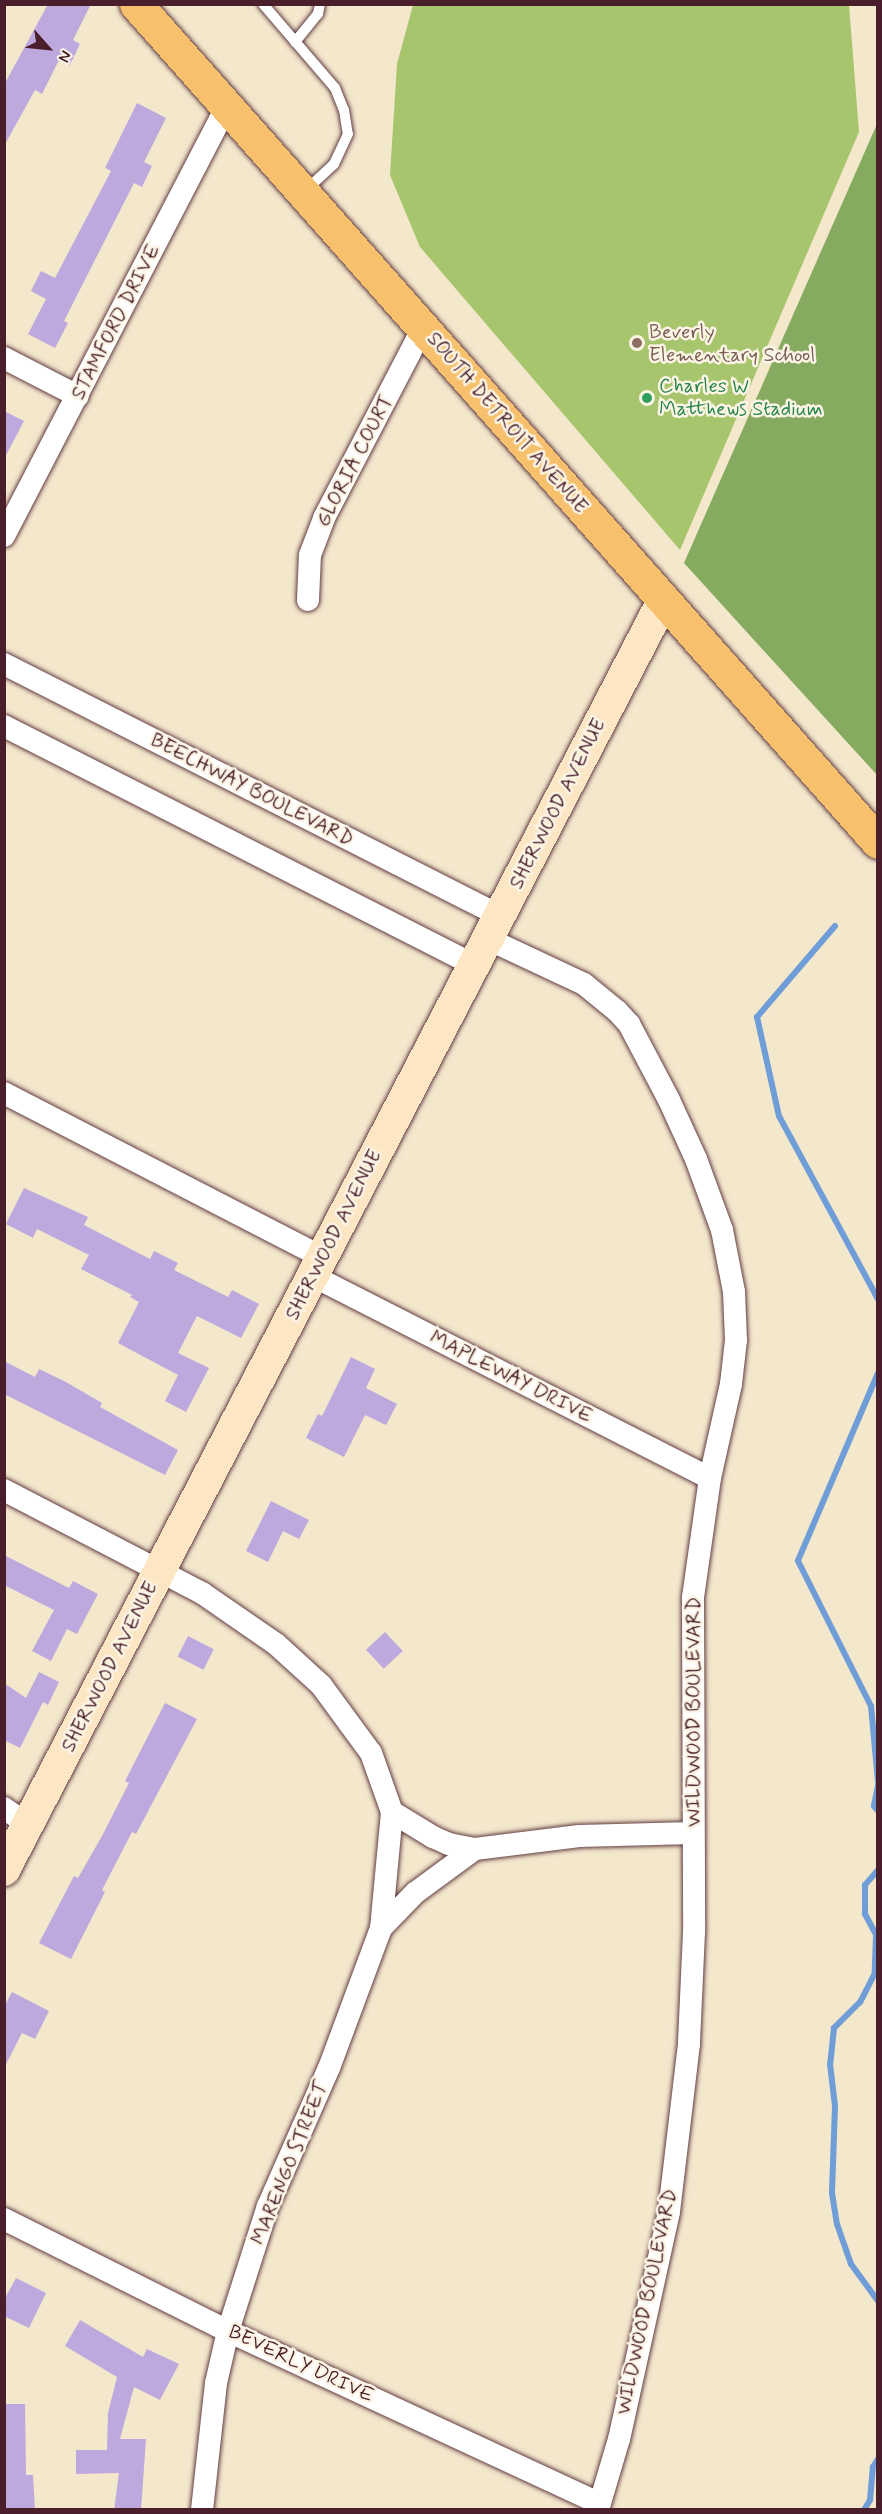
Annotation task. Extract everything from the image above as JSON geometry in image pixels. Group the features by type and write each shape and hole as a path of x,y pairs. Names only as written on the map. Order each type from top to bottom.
{"main road":[{"name":"SOUTH DETROIT AVENUE","path":"136,4 878,842"}],"street":[{"name":"STAMFORD DRIVE","path":"4,536 227,106"},
{"name":"GLORIA COURT","path":"308,600 310,555 324,518 423,327"},
{"path":"4,358 78,396"},
{"name":"SHERWOOD AVENUE","path":"4,1870 16,1816 160,1570 663,601"},
{"name":"BEECHWAY BOULEVARD","path":"4,664 487,940"},
{"path":"4,726 487,940"},
{"name":"WILDWOOD BOULEVARD","path":"487,940 584,984 629,1024 696,1159 724,1240 734,1292 736,1340 730,1394 710,1478 693,1597 694,1932 689,2044 669,2212 619,2439 599,2507"},
{"name":"MAPLEWAY DRIVE","path":"4,1093 710,1478"},
{"path":"4,1490 160,1570 242,1619 276,1644 321,1685 371,1753 392,1812 433,1837 449,1844 475,1848 579,1836 693,1833"},
{"name":"MARENGO STREET","path":"202,2510 216,2383 228,2331 268,2206 329,2068 381,1928 392,1812"},
{"name":"MARENGO STREET","path":"381,1928 415,1893 475,1848"},
{"name":"BEVERLY DRIVE","path":"4,2219 228,2331 599,2507"}],"lane":[{"path":"263,4 335,88 344,110 348,134 334,164 304,193"},
{"path":"295,42 318,14 320,4"}],"green space":[{"name":"Charles W Matthews Stadium","path":"413,5 849,5 859,132 680,550 420,247 390,175 397,64"},
{"path":"877,124 877,775 684,563"}],"building":[{"path":"48,4 91,4 73,40 80,44 70,65 59,60 42,94 35,90 4,146 4,85"},
{"path":"137,103 166,118 144,162 152,166 142,187 134,183 64,321 68,323 55,348 28,334 46,299 31,291 41,271 55,278 111,171 105,168"},
{"path":"4,411 24,421 4,459"},
{"path":"24,1188 88,1217 84,1225 150,1259 154,1251 178,1263 174,1270 228,1297 232,1290 259,1304 241,1338 197,1316 178,1353 209,1368 186,1412 165,1401 178,1375 118,1343 139,1302 130,1297 132,1295 81,1269 89,1255 37,1229 33,1238 6,1224"},
{"path":"351,1357 375,1369 366,1388 397,1404 386,1425 365,1415 344,1457 306,1438 318,1414 322,1416"},
{"path":"4,1361 35,1377 39,1369 66,1382 102,1403 100,1407 178,1450 165,1475 4,1394"},
{"path":"271,1501 309,1520 299,1539 283,1531 268,1562 246,1551"},
{"path":"4,1555 69,1588 73,1581 98,1594 77,1634 67,1629 51,1661 32,1651 54,1610 4,1585"},
{"path":"385,1632 403,1651 384,1669 366,1650"},
{"path":"188,1636 214,1649 203,1670 178,1656"},
{"path":"39,1672 59,1682 48,1705 43,1702 20,1748 4,1740 4,1683 26,1698"},
{"path":"165,1703 197,1719 136,1834 132,1832 102,1890 105,1892 71,1959 39,1943 74,1876 78,1878 102,1836 129,1783 125,1781"},
{"path":"12,1992 49,2011 35,2039 22,2033 4,2068 4,2007"},
{"path":"16,2278 46,2293 29,2328 4,2316 4,2300"},
{"path":"80,2320 143,2357 147,2349 179,2364 160,2400 134,2387 120,2439 146,2439 141,2510 114,2510 119,2473 76,2474 76,2450 107,2450 108,2413 117,2377 65,2346"},
{"path":"4,2404 25,2404 26,2475 33,2475 35,2510 4,2510"}],"waterway":[{"path":"835,926 757,1017 779,1116 878,1299"},
{"path":"878,1373 798,1561 871,1706 878,1782"},
{"path":"878,1785 874,1806 878,1811"},
{"path":"878,1870 865,1885 865,1914 876,1935 875,1973 860,2002 834,2028 830,2064 835,2106 832,2193 837,2224 851,2264 878,2301"},
{"path":"864,2510 870,2500 873,2467 878,2459"}],"place":[{"name":"Beverly Elementary School","path":"637,343"},
{"name":"Charles W Matthews Stadium","path":"647,398"}]}
